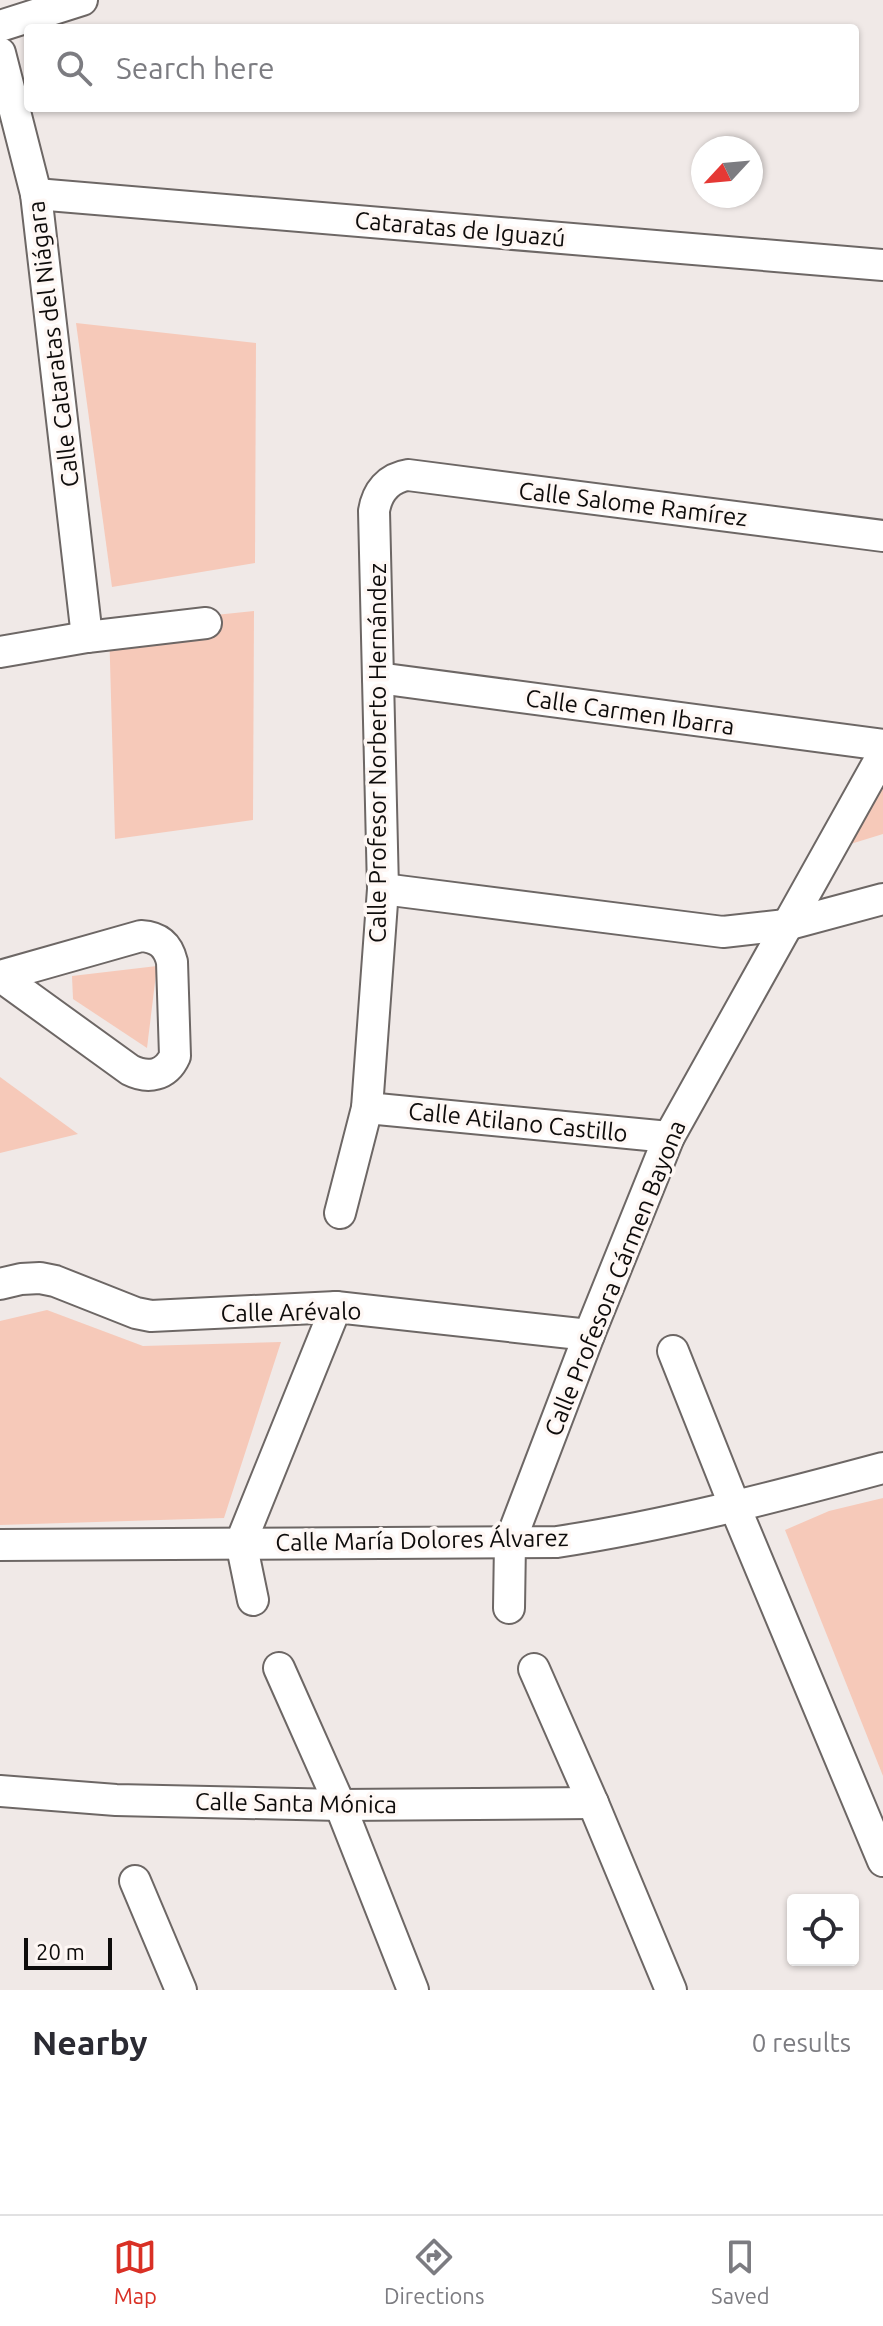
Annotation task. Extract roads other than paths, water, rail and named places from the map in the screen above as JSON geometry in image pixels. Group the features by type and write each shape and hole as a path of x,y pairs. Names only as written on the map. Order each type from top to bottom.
{"street":[{"path":"0,26 82,0"},
{"name":"Calle Cataratas del Niágara","path":"0,53 36,194 87,637"},
{"name":"Cataratas de Iguazú","path":"36,194 883,265"},
{"name":"Calle Salome Ramírez","path":"386,485 393,479 408,475 883,536"},
{"name":"Calle Profesor Norberto Hernández","path":"340,1213 367,1108 383,889 374,511 379,494 386,485"},
{"path":"0,652 87,637 206,623"},
{"name":"Calle Carmen Ibarra","path":"378,678 883,745"},
{"name":"Calle Profesora Cármen Bayona","path":"509,1608 510,1542 669,1137 883,754"},
{"path":"383,889 723,932 786,925 883,899"},
{"path":"141,936 158,940 168,950 172,962 174,1061 153,1075 130,1070 2,981 141,936"},
{"name":"Calle Atilano Castillo","path":"367,1108 669,1137"},
{"name":"Calle Arévalo","path":"0,1284 21,1279 55,1281 151,1316 336,1307 589,1335"},
{"path":"253,1600 241,1542 336,1307"},
{"path":"673,1351 883,1861"},
{"name":"Calle María Dolores Álvarez","path":"0,1545 557,1542 735,1507 883,1468"},
{"path":"279,1668 340,1805 413,1990"},
{"path":"534,1669 671,1990"},
{"name":"Calle Santa Mónica","path":"0,1791 116,1800 340,1805 593,1803"},
{"path":"135,1881 181,1990"}]}
